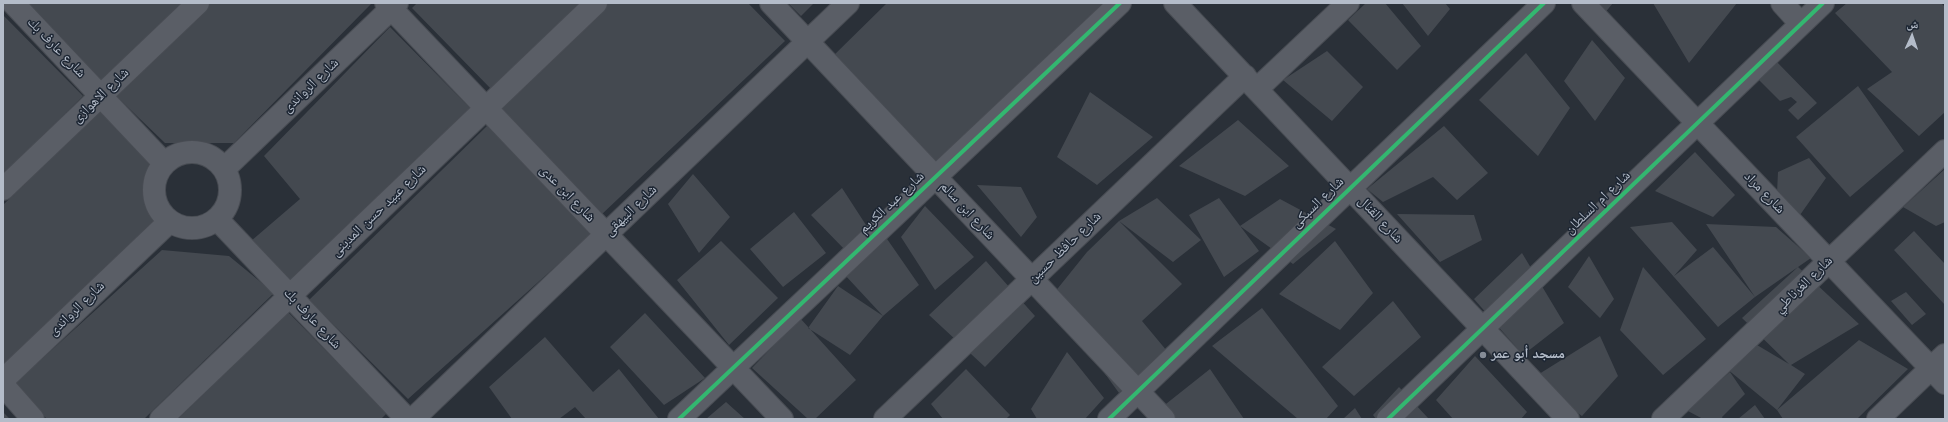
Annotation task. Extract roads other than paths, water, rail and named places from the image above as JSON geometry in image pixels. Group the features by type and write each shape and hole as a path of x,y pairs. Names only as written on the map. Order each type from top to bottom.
{"street":[{"name":"شارع عارف بك","path":"13,3 164,163"},
{"name":"شارع الاهوازى","path":"3,189 198,3"},
{"name":"شارع عبيد حسن المدينى","path":"161,419 596,3"},
{"name":"شارع ابن سالم","path":"771,3 1164,419"},
{"name":"شارع البيهقى","path":"413,419 848,3"},
{"name":"شارع عبد الكريم","path":"680,419 1120,3"},
{"name":"شارع القنال","path":"1176,3 1568,419"},
{"name":"شارع حافظ حسين","path":"886,419 1032,279 1251,83 1348,3"},
{"name":"شارع السبكى","path":"1109,419 1544,3"},
{"name":"شارع مراد","path":"1583,3 1829,261 1940,369"},
{"path":"1782,3 1801,24"},
{"name":"شارع ام السلطان","path":"1388,419 1823,3"},
{"name":"شارع ابن عدى","path":"391,5 486,109 782,419"},
{"name":"شارع الرواندى","path":"224,169 391,5"},
{"name":"شارع الغرناطي","path":"1663,419 1945,151"},
{"path":"196,152 212,157 224,169 230,182 230,195 226,208 217,219 202,227 185,228 169,222 160,212 154,200 153,187 157,174 164,163 179,154 196,152"},
{"name":"شارع عارف بك","path":"217,219 407,419"},
{"name":"شارع الرواندى","path":"3,380 169,222"},
{"path":"1878,419 1940,369"},
{"path":"3,385 33,419"}],"place":[{"name":"مسجد أبو عمر","path":"1483,355"}]}
